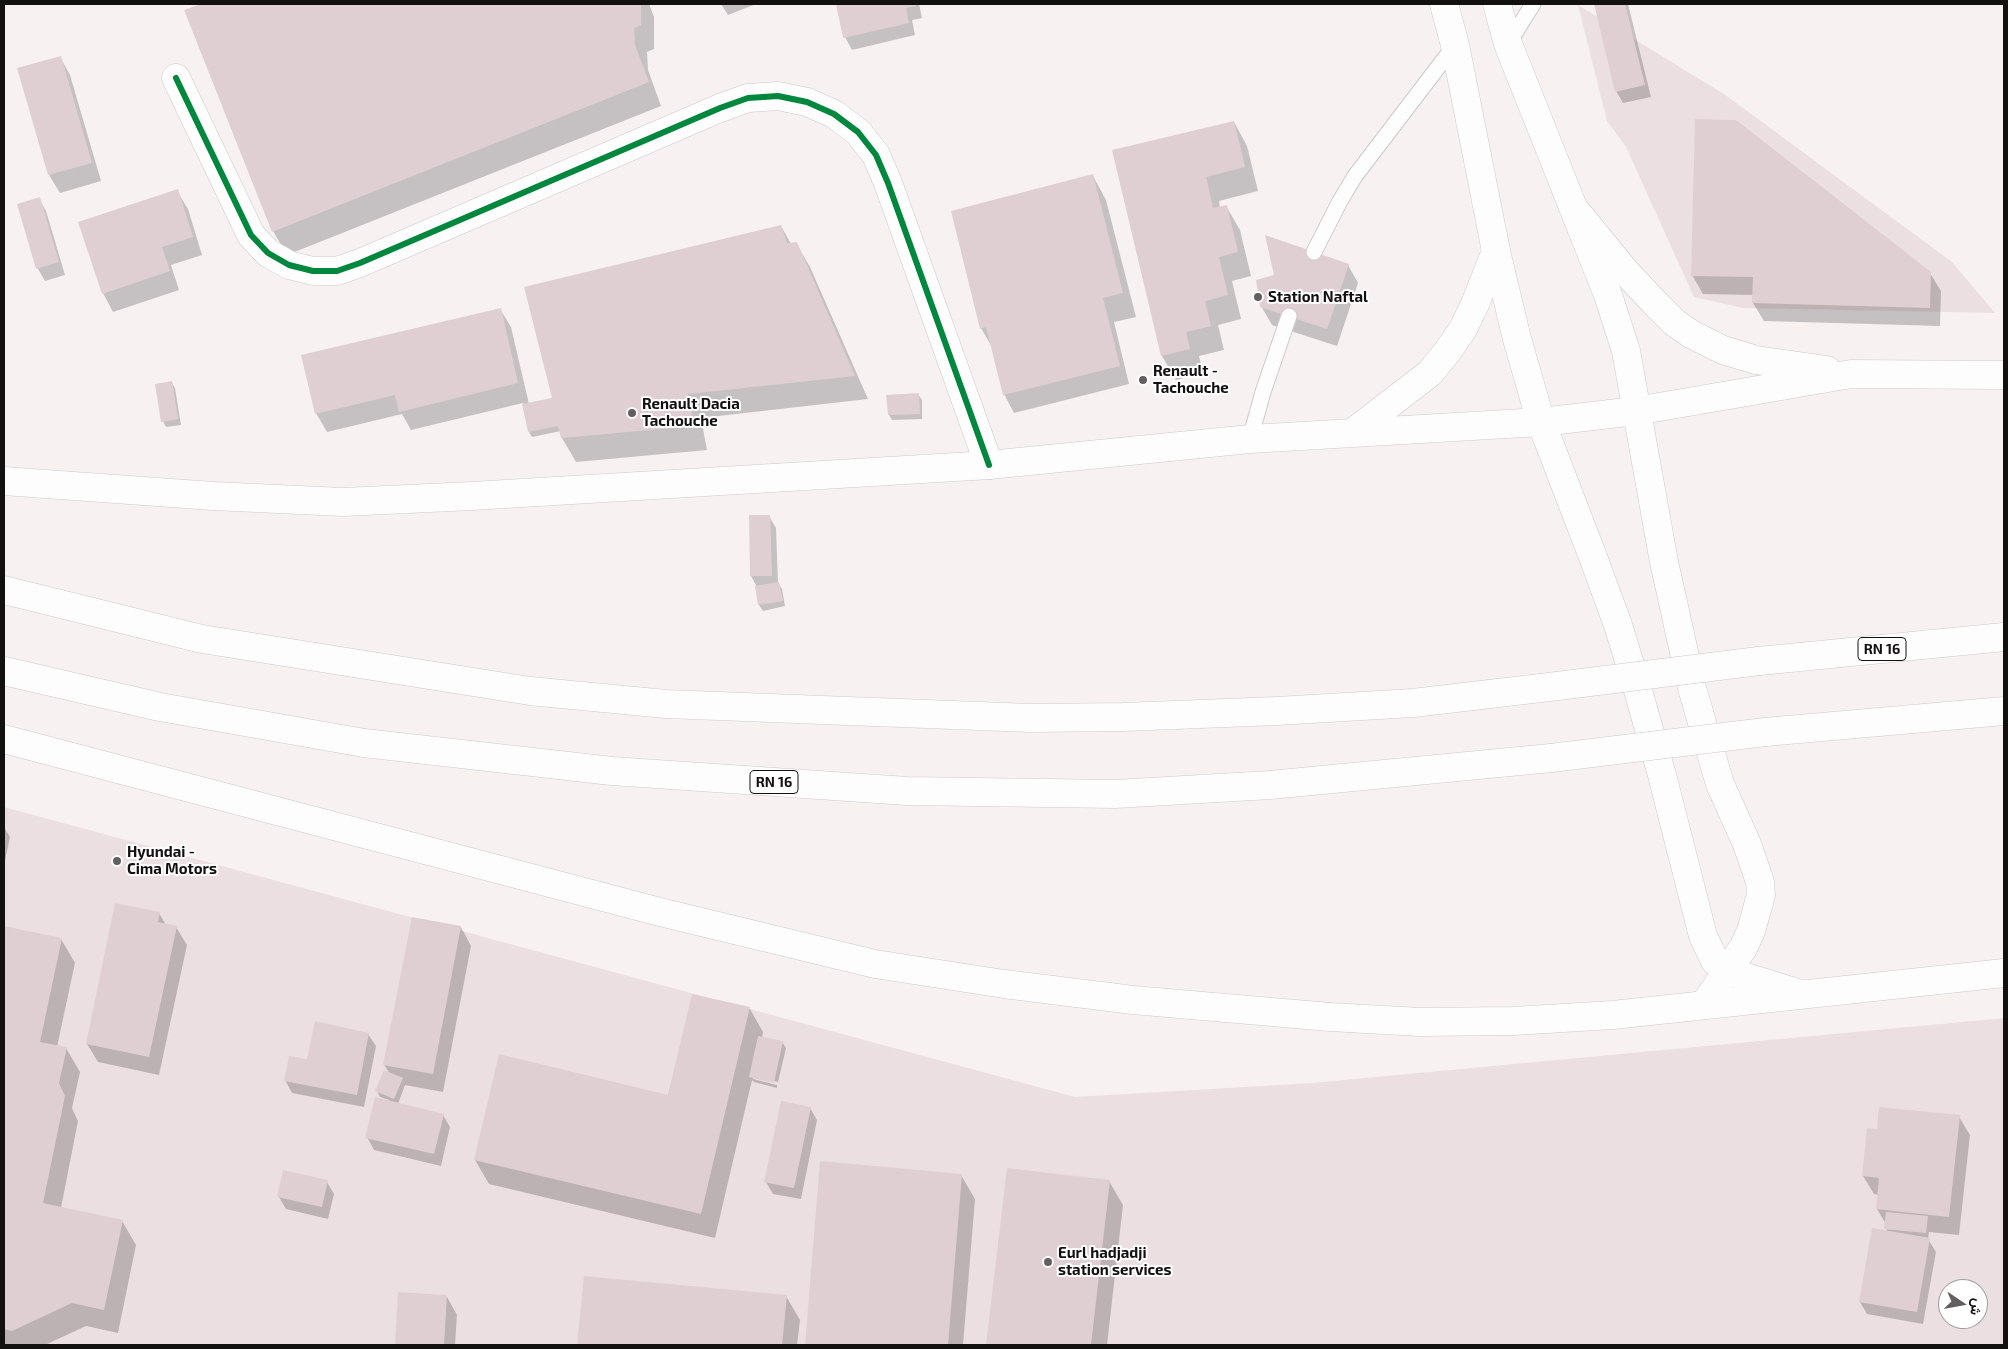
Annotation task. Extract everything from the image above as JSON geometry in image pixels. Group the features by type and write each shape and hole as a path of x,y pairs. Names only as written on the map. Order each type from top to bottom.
{"main road":[{"path":"1444,4 1455,45 1496,251 1516,339 1541,422 1600,574 1632,669 1703,936 1715,961 1728,969 1760,982 1801,994"},
{"path":"1497,4 1508,44 1576,211 1608,295 1626,350 1664,562 1692,688 1720,784 1747,844 1760,882 1761,895 1751,931 1743,948 1704,1005"},
{"path":"176,78 251,235 268,253 289,265 313,271 337,270 360,263 720,108 748,98 778,96 807,102 834,114 858,132 876,156 888,183 989,465"},
{"path":"1576,211 1624,271 1675,323 1703,341 1723,350 1756,360 1851,374 2004,375"},
{"path":"1352,433 1430,373 1447,352 1463,329 1496,251"},
{"path":"4,481 213,496 343,502 472,496 989,465 1250,439 1541,422 1636,411 1851,374"},
{"name":"RN 16","path":"4,590 202,639 530,691 666,704 1022,718 1277,712 1413,703 1759,660 2004,637"},
{"name":"RN 16","path":"4,671 160,707 364,743 612,771 908,790 1115,794 1270,785 1551,758 1765,732 2004,711"},
{"path":"4,739 660,912 875,964 985,981 1134,1000 1330,1017 1420,1022 1522,1020 1613,1015 2004,973"}],"lane":[{"path":"1508,44 1533,4"},
{"path":"1314,252 1355,176 1455,45"},
{"path":"1250,439 1263,392 1289,316"}],"shaded area":[{"path":"1578,5 1724,94 1952,262 1995,313 1743,308 1694,297 1626,147 1607,121"},
{"path":"4,807 1075,1097 1312,1083 2004,1018 2004,1345 4,1345"}],"building":[{"path":"201,4 641,4 641,25 634,28 635,45 649,82 272,232 184,10"},
{"path":"836,4 916,4 916,6 906,8 909,23 843,38"},
{"path":"1594,4 1625,4 1645,85 1615,92"},
{"path":"61,56 92,163 48,175 17,68"},
{"path":"1695,119 1736,120 1931,272 1930,308 1752,303 1753,277 1691,276"},
{"path":"1234,121 1245,167 1206,177 1213,208 1227,205 1238,252 1219,257 1228,295 1205,301 1211,326 1186,332 1190,349 1161,356 1112,150"},
{"path":"1093,174 1123,293 1103,298 1120,366 1003,395 986,327 980,329 951,211"},
{"path":"178,189 193,237 162,247 170,271 102,294 78,222"},
{"path":"40,197 59,262 36,269 17,204"},
{"path":"781,225 787,243 797,242 855,376 688,394 694,426 561,438 558,426 528,432 522,404 552,398 524,287"},
{"path":"1265,235 1349,264 1327,329 1260,307 1256,280 1274,275"},
{"path":"501,308 518,383 399,412 395,395 315,414 301,355"},
{"path":"172,381 178,419 161,422 155,384"},
{"path":"919,393 920,414 888,415 886,395"},
{"path":"749,515 770,515 772,576 750,576"},
{"path":"779,582 783,601 758,605 755,586"},
{"path":"115,903 160,912 158,922 177,926 149,1057 86,1044"},
{"path":"412,917 461,926 433,1074 383,1065"},
{"path":"4,926 62,938 40,1042 67,1047 59,1083 65,1096 43,1203 123,1220 104,1310 72,1303 12,1331 4,1329"},
{"path":"692,994 750,1007 701,1214 474,1160 499,1054 668,1095"},
{"path":"315,1021 369,1033 357,1095 284,1081 289,1056 307,1059"},
{"path":"758,1036 783,1041 774,1083 749,1077"},
{"path":"384,1070 403,1078 394,1099 375,1091"},
{"path":"375,1097 444,1114 434,1154 365,1138"},
{"path":"781,1101 811,1107 794,1188 764,1182"},
{"path":"1879,1107 1960,1115 1949,1217 1876,1209 1879,1178 1862,1176 1867,1128 1877,1129"},
{"path":"820,1161 962,1174 948,1345 805,1345"},
{"name":"Eurl hadjadji station services","path":"1007,1168 1110,1180 1091,1345 986,1345"},
{"path":"283,1170 328,1180 322,1207 277,1197"},
{"path":"1886,1212 1928,1216 1926,1233 1884,1229"},
{"path":"1872,1228 1930,1238 1917,1312 1859,1302"},
{"path":"584,1276 787,1295 782,1345 577,1345"},
{"path":"398,1292 447,1295 444,1345 395,1345"}],"cycle path":[{"path":"176,78 251,235 268,253 289,265 313,271 337,271 360,263 720,108 748,98 778,96 807,102 834,114 858,132 876,155 888,183 989,465"}],"place":[{"name":"Station Naftal","path":"1258,297"},
{"name":"Renault - Tachouche","path":"1143,380"},
{"name":"Renault Dacia Tachouche","path":"632,413"},
{"name":"Hyundai - Cima Motors","path":"117,861"},
{"name":"Eurl hadjadji station services","path":"1048,1262"}]}
